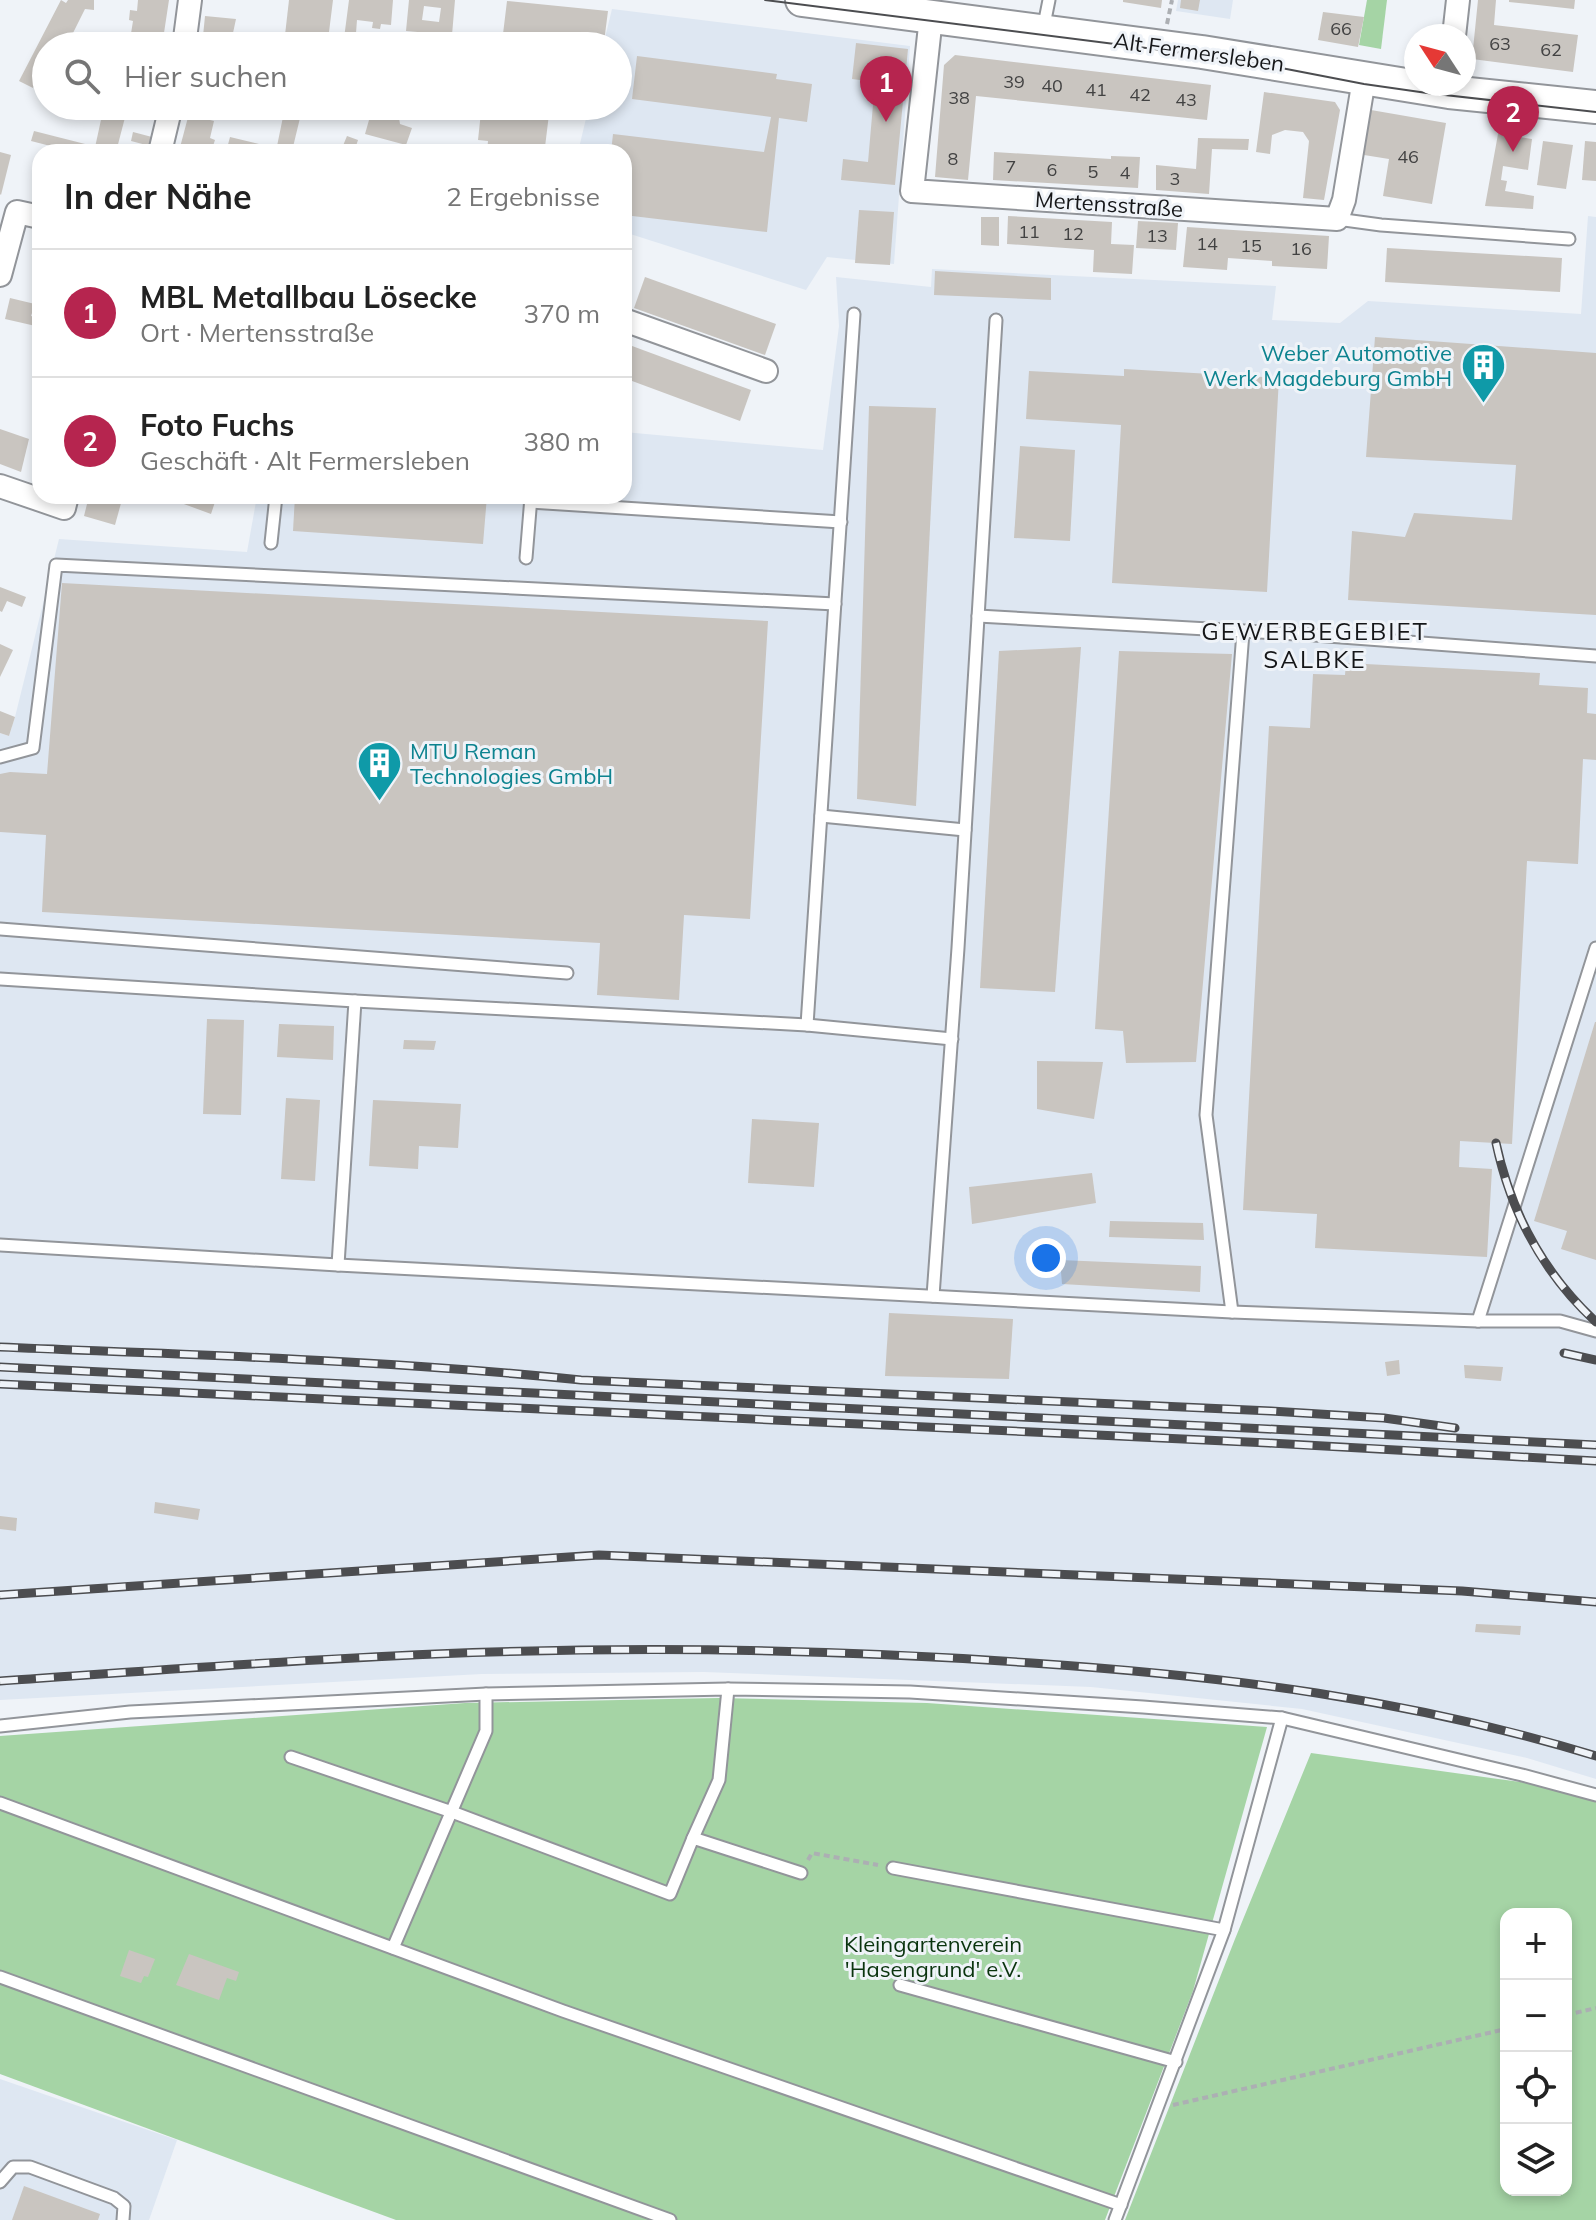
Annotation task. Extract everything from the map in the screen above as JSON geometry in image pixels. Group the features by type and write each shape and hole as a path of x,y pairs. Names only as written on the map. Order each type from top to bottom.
{"main road":[{"name":"Alt Fermersleben","path":"802,0 931,17 1046,15 1271,62 1404,83"},
{"name":"Alt Fermersleben","path":"1476,91 1596,107"}],"street":[{"path":"186,32 190,0"},
{"path":"1455,24 1458,0"},
{"name":"Mertensstraße","path":"931,17 912,191 1337,219"},
{"path":"1337,219 1344,200 1364,79"},
{"path":"162,144 168,120"},
{"path":"0,275 17,212 32,215"},
{"path":"632,323 766,371"},
{"path":"0,486 32,494"}],"lane":[{"path":"1337,219 1569,239"},
{"path":"807,1025 854,314"},
{"path":"933,1296 952,1039 996,320"},
{"path":"271,543 275,504"},
{"path":"526,558 531,504"},
{"path":"598,504 841,522"},
{"path":"0,757 33,748 56,565 835,604"},
{"path":"978,616 1314,635 1596,656"},
{"path":"1232,1312 1206,1115 1243,632"},
{"path":"821,816 965,830"},
{"path":"0,929 567,973"},
{"path":"1478,1321 1596,948"},
{"path":"0,979 807,1025 952,1039"},
{"path":"338,1265 355,1001"},
{"path":"0,1245 1232,1312 1560,1321 1596,1331"},
{"path":"291,1757 452,1812 670,1894 719,1780 728,1689"},
{"path":"0,1726 130,1712 486,1694 728,1689 910,1692 1282,1718 1596,1795"},
{"path":"393,1948 486,1731 486,1694"},
{"path":"1115,2220 1224,1930 1282,1718"},
{"path":"0,1803 563,2011 1121,2205"},
{"path":"693,1838 801,1873"},
{"path":"893,1868 1224,1930"},
{"path":"0,1977 670,2220"},
{"path":"900,1985 1176,2062"},
{"path":"0,2182 13,2167 30,2167 114,2198 124,2206 123,2220"}],"path":[{"path":"801,1873 812,1853 893,1868"},
{"path":"1572,2014 1596,2008"},
{"path":"1159,2104 1175,2105 1500,2030"}],"shaded area":[{"path":"1178,0 1233,0 1230,19 1176,11"},
{"path":"612,9 910,46 894,264 827,257 806,290 632,235 632,144 580,144 586,120 632,120 632,32 606,32"},
{"path":"1588,216 1596,217 1596,1779 1527,1758 1302,1709 1091,1687 704,1672 482,1674 0,1700 0,733 9,736 15,717 59,539 247,552 256,504 632,504 632,433 823,450 839,326 836,277 931,287 932,269 1276,286 1272,320 1340,323 1368,301 1581,314"},
{"path":"0,2079 177,2140 149,2220 0,2220"}],"green space":[{"path":"1367,0 1387,0 1381,49 1359,45"},
{"name":"Kleingartenverein 'Hasengrund' e.V.","path":"719,1698 927,1703 1267,1727 1193,1991 1105,2220 396,2220 0,2074 0,1736 465,1703"},
{"path":"1311,1753 1527,1783 1596,1802 1596,2220 1125,2220"}],"building":[{"path":"61,0 66,3 68,0 94,0 94,10 85,9 74,32 44,32"},
{"path":"138,0 169,0 164,32 131,32 130,10 137,11"},
{"path":"289,0 333,0 329,32 285,32"},
{"path":"349,0 393,0 391,25 381,24 380,29 372,28 373,22 357,20 356,32 345,32"},
{"path":"409,0 455,0 452,32 406,31","holes":["424,6 441,8 439,22 422,20"]},
{"path":"1123,0 1162,0 1161,8"},
{"path":"1181,0 1200,0 1198,11 1180,8"},
{"path":"1478,0 1496,0 1494,25 1578,35 1573,72 1476,60"},
{"path":"1509,0 1575,0 1574,9"},
{"path":"507,1 608,11 605,32 503,32"},
{"path":"1323,12 1364,17 1358,47 1318,40"},
{"path":"205,16 236,19 233,32 203,32"},
{"path":"856,43 908,49 895,185 841,180 843,159 868,162 875,82 852,79"},
{"path":"955,55 1211,85 1207,120 976,96 968,180 935,177 944,65"},
{"path":"32,56 32,88 19,81"},
{"path":"637,56 777,74 776,79 812,84 807,122 779,118 767,232 632,216 632,144 612,144 613,134 764,152 771,117 632,99"},
{"path":"1264,92 1335,102 1340,110 1324,200 1303,198 1309,141 1303,132 1285,130 1272,135 1270,154 1256,152"},
{"path":"1371,110 1446,123 1432,204 1383,196 1389,159 1364,155"},
{"path":"101,120 124,120 118,144 96,144"},
{"path":"187,120 214,121 210,138 215,140 214,144 181,144"},
{"path":"282,120 300,120 294,144 277,144"},
{"path":"369,120 399,120 400,124 412,128 406,144 365,134"},
{"path":"480,120 548,120 545,144 488,144 488,141 478,140"},
{"path":"34,131 85,144 43,144 31,141"},
{"path":"133,132 152,137 150,144 131,141"},
{"path":"1498,134 1532,139 1528,170 1503,166 1501,180 1507,181 1505,191 1534,196 1533,209 1485,206"},
{"path":"347,136 358,140 357,144 344,144"},
{"path":"230,137 259,144 228,144"},
{"path":"1198,138 1249,139 1248,150 1212,149 1209,194 1156,190 1156,165 1196,169"},
{"path":"1543,141 1573,145 1566,189 1537,185"},
{"path":"1585,141 1596,142 1596,181 1582,180"},
{"path":"0,152 11,155 1,195 0,194"},
{"path":"994,152 1111,159 1111,156 1140,157 1138,188 993,180"},
{"path":"859,210 894,212 890,265 855,263"},
{"path":"1008,216 1112,222 1111,244 1134,245 1132,274 1093,272 1094,250 1007,244"},
{"path":"981,217 999,217 999,246 981,245"},
{"path":"1138,221 1178,223 1176,250 1136,248"},
{"path":"1187,227 1329,236 1327,269 1272,266 1272,261 1228,258 1227,270 1183,267"},
{"path":"1387,248 1562,258 1560,292 1385,282"},
{"path":"935,271 1051,278 1051,300 934,295"},
{"path":"645,277 776,324 765,355 634,308"},
{"path":"10,298 32,303 32,325 5,319"},
{"path":"1375,337 1596,353 1596,615 1348,600 1352,531 1405,537 1414,513 1512,520 1516,465 1366,457"},
{"path":"632,346 751,390 740,421 632,381"},
{"path":"1124,369 1279,378 1267,592 1112,583 1121,425 1026,419 1029,371 1124,376"},
{"path":"869,406 936,408 916,806 857,799"},
{"path":"0,429 29,439 21,472 0,464"},
{"path":"1020,446 1075,450 1070,541 1014,538"},
{"path":"87,504 121,504 115,525 84,516"},
{"path":"184,504 214,504 211,514"},
{"path":"295,504 486,504 483,544 293,531"},
{"name":"MTU Reman Technologies GmbH","path":"62,583 768,621 750,919 684,915 679,1000 597,995 600,943 42,912 46,835 0,832 0,774 47,774"},
{"path":"0,587 26,597 22,607 7,601 0,611"},
{"path":"0,644 13,650 0,677"},
{"path":"1081,647 1055,992 980,988 999,651"},
{"path":"1119,651 1232,654 1196,1062 1126,1063 1123,1031 1095,1029"},
{"path":"1346,663 1540,673 1539,685 1588,688 1587,713 1596,714 1596,760 1583,759 1578,864 1527,861 1512,1144 1460,1141 1459,1167 1492,1169 1487,1257 1315,1248 1317,1214 1243,1210 1269,726 1310,728 1313,674 1345,675"},
{"path":"0,711 15,717 9,736 0,733"},
{"path":"207,1019 244,1020 241,1115 203,1114"},
{"path":"1595,1022 1596,1260 1561,1249 1567,1231 1534,1221"},
{"path":"279,1024 334,1026 333,1060 277,1057"},
{"path":"404,1040 436,1041 434,1050 403,1049"},
{"path":"1037,1061 1103,1062 1094,1119 1037,1109"},
{"path":"286,1098 320,1100 315,1181 281,1179"},
{"path":"373,1100 461,1104 458,1148 419,1146 418,1169 369,1166"},
{"path":"752,1119 819,1123 814,1187 748,1183"},
{"path":"1092,1173 1096,1203 972,1224 969,1187"},
{"path":"1110,1221 1203,1223 1204,1240 1109,1237"},
{"path":"1060,1260 1201,1266 1200,1292 1062,1284"},
{"path":"889,1313 1013,1319 1009,1379 885,1376"},
{"path":"1399,1360 1400,1374 1387,1376 1385,1362"},
{"path":"1464,1365 1503,1367 1501,1381 1465,1378"},
{"path":"155,1502 200,1509 198,1520 154,1513"},
{"path":"0,1516 17,1518 16,1531 0,1529"},
{"path":"1476,1624 1521,1626 1520,1635 1475,1632"},
{"path":"129,1950 155,1959 148,1977 144,1976 141,1983 120,1976"},
{"path":"189,1954 239,1972 236,1981 227,1978 219,2000 176,1985"},
{"path":"24,2186 100,2214 98,2220 12,2220"}],"tram line":[{"path":"765,0 1162,50 1427,93 1596,112"}],"railway":[{"path":"1496,1143 1510,1194 1532,1240 1560,1283 1596,1322"},
{"path":"0,1347 364,1363 581,1380 1271,1411 1384,1418 1455,1428"},
{"path":"1564,1353 1596,1360"},
{"path":"0,1367 1596,1445"},
{"path":"0,1384 1596,1461"},
{"path":"0,1595 599,1555 1462,1591 1596,1602"},
{"path":"0,1681 326,1659 584,1650 734,1650 958,1658 1104,1668 1317,1693 1457,1719 1596,1756"}],"place":[{"name":"MBL Metallbau Lösecke","path":"886,122"},
{"name":"Foto Fuchs","path":"1513,152"},
{"name":"Weber Automotive Werk Magdeburg GmbH","path":"1483,405"},
{"name":"MTU Reman Technologies GmbH","path":"379,803"}],"district":[{"name":"GEWERBEGEBIET SALBKE","path":"1315,646"}]}
